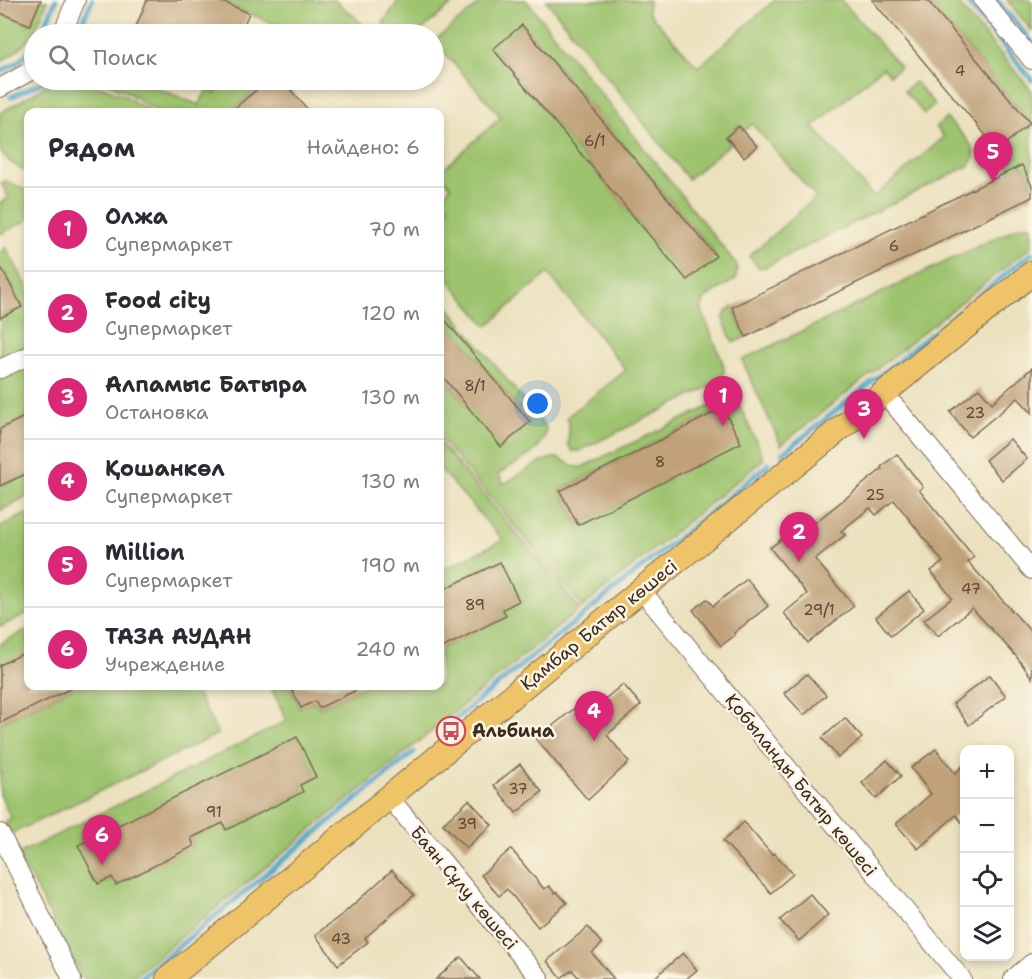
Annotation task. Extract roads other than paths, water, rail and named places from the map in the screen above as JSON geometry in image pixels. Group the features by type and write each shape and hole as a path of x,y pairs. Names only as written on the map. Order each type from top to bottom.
{"main road":[{"name":"Қамбар Батыр көшесі","path":"168,979 1032,273"}],"street":[{"path":"66,24 75,0"},
{"path":"983,0 1032,60"},
{"path":"0,88 24,75"},
{"path":"0,369 24,358"},
{"path":"885,394 1032,570"},
{"name":"Қобыланды Батыр көшесі","path":"642,590 962,979"},
{"name":"Баян Сұлу көшесі","path":"389,797 540,979"},
{"path":"0,832 72,979"},
{"path":"1013,979 1032,963"}],"waterway":[{"path":"45,24 56,0"},
{"path":"82,23 92,0"},
{"path":"965,0 1032,80"},
{"path":"997,0 1032,42"},
{"path":"0,72 17,63 24,56"},
{"path":"11,97 26,90"},
{"path":"782,454 1032,253"},
{"path":"454,720 769,464"},
{"path":"139,979 414,752"}],"place":[{"name":"Million","path":"993,182"},
{"name":"Олжа","path":"723,426"},
{"name":"Алпамыс Батыра","path":"864,439"},
{"name":"Food city","path":"799,562"},
{"name":"Альбина","path":"451,731"},
{"name":"Қошанкөл","path":"594,741"},
{"name":"ТАЗА АУДАН","path":"102,865"}]}
